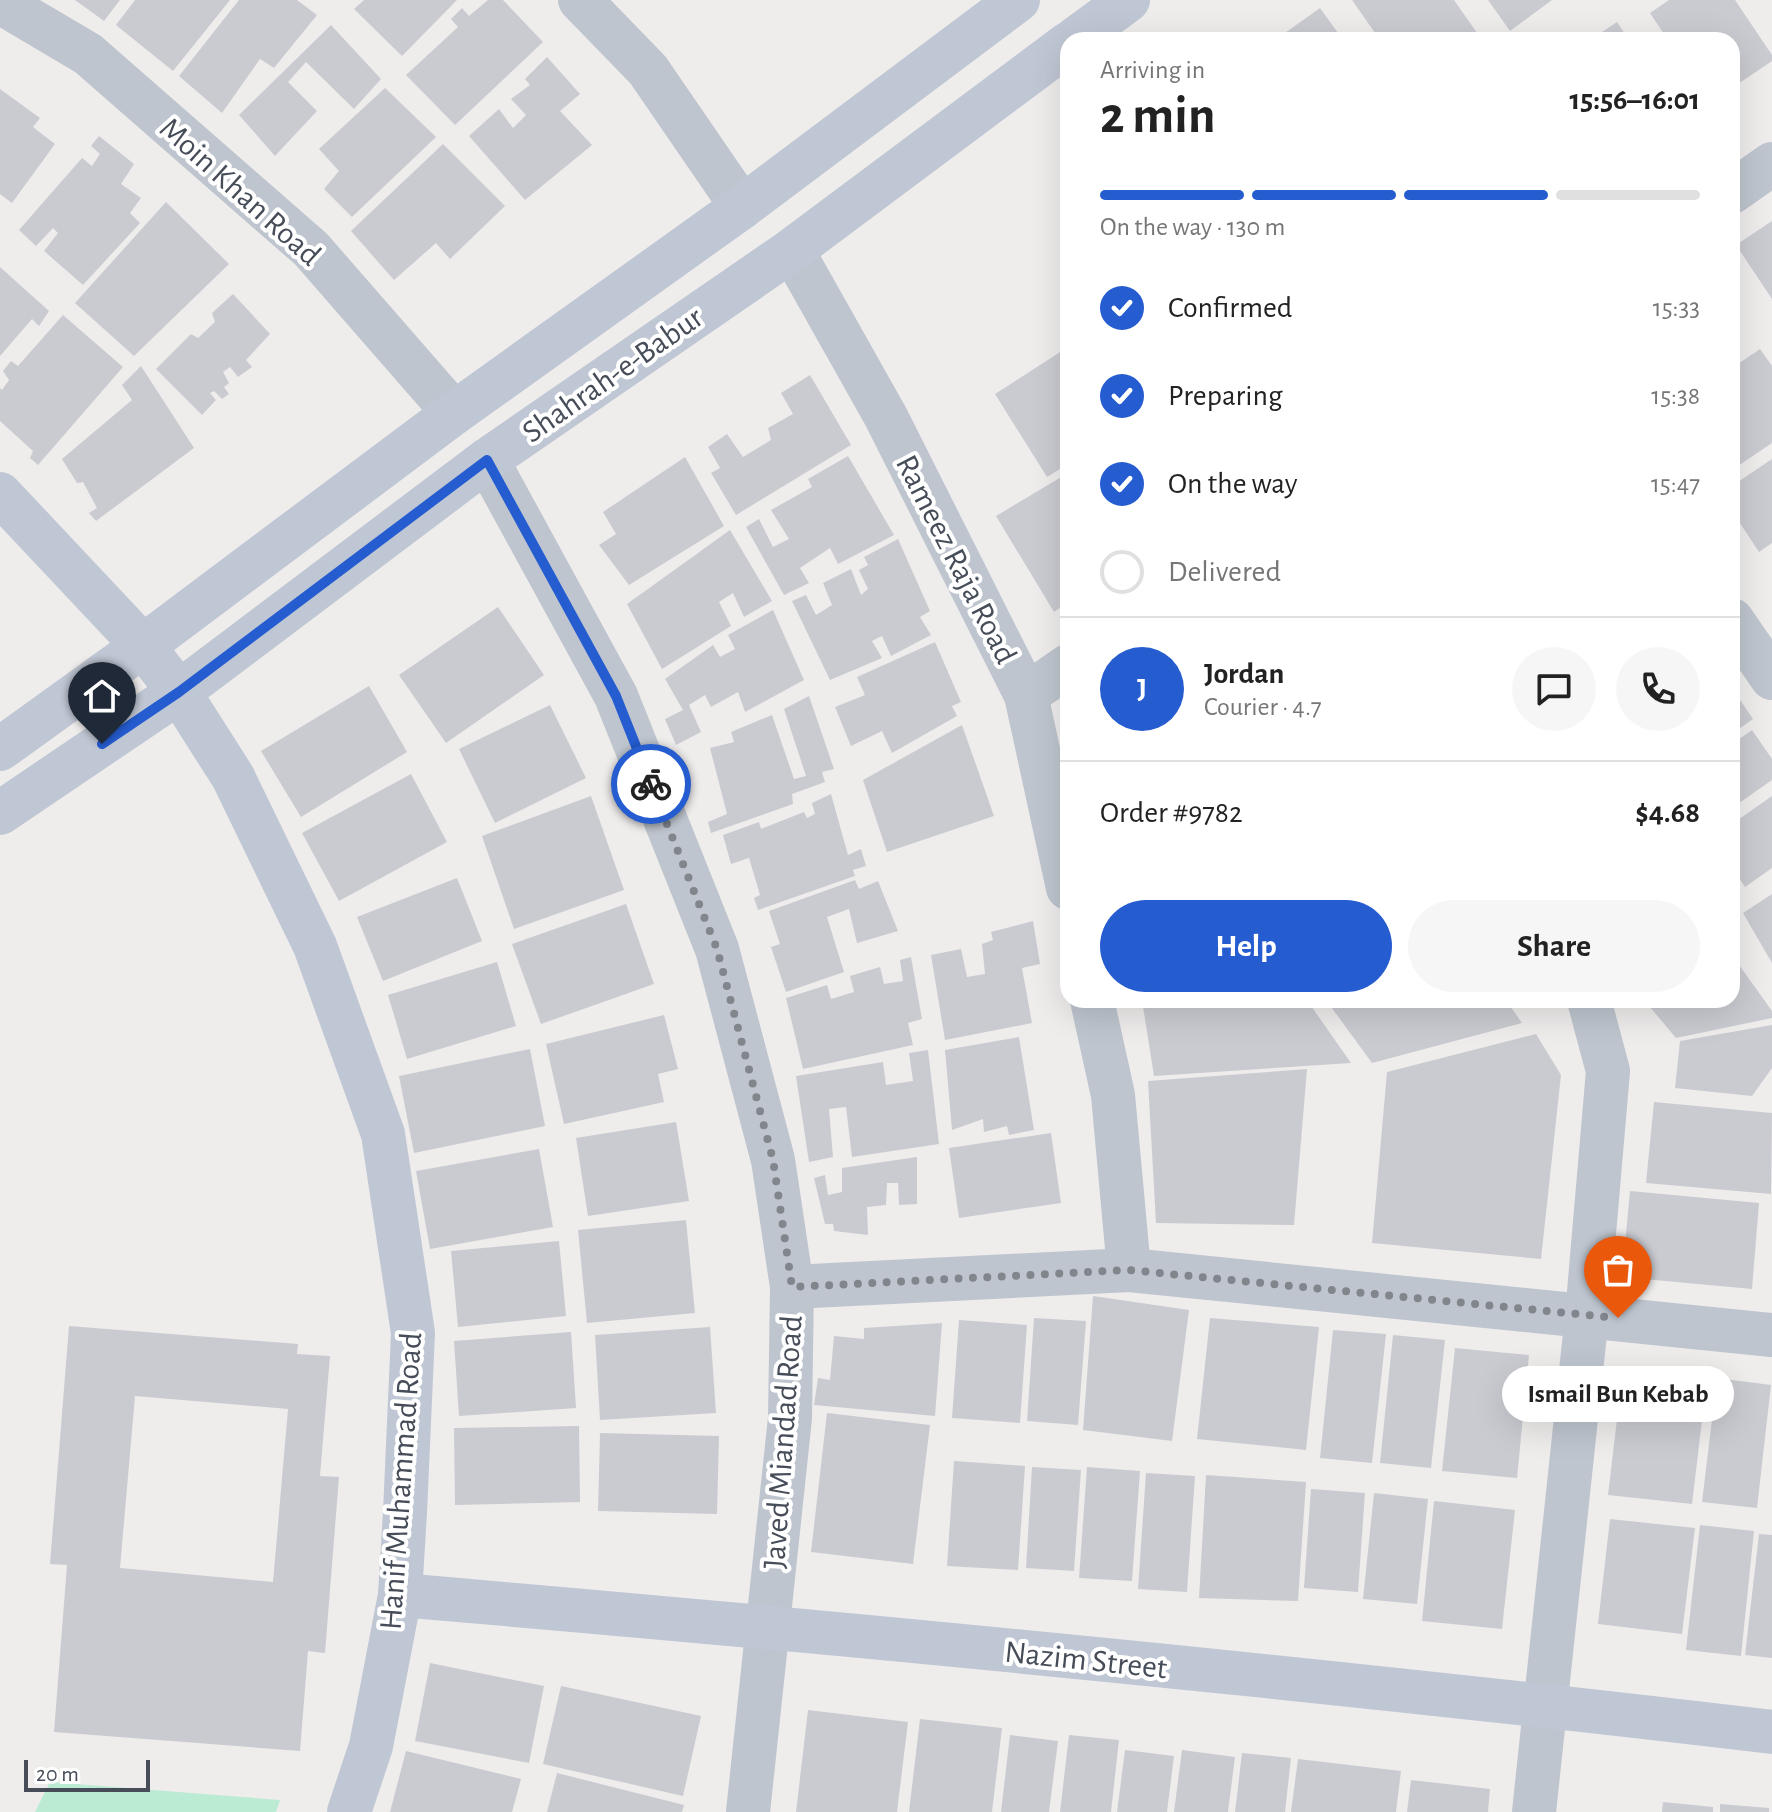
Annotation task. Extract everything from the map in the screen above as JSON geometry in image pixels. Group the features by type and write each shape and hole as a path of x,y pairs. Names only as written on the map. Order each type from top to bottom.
{"street":[{"path":"580,0 648,70 742,207"},
{"name":"Shahrah-e-Babur","path":"0,749 454,413 742,207 1018,0"},
{"path":"1085,32 1128,0"},
{"name":"Moin Khan Road","path":"0,2 88,54 311,249 454,413"},
{"name":"Shahrah-e-Babur","path":"0,813 179,692 487,460 792,250 1060,50"},
{"path":"1740,186 1772,164"},
{"name":"Rameez Raja Road","path":"792,250 886,417 1026,695 1060,851"},
{"name":"Javed Miandad Road","path":"487,460 616,696 717,949 773,1160 792,1287 790,1418 748,1812"},
{"name":"Hanif Muhammad Road","path":"0,494 143,646 179,692 233,777 315,946 383,1134 413,1333 400,1595 371,1746 349,1812"},
{"path":"1740,632 1772,678"},
{"path":"1026,695 1060,672"},
{"path":"1094,1008 1113,1095 1129,1270"},
{"path":"1534,1812 1587,1315 1608,1071 1591,1008"},
{"path":"792,1287 1129,1270 1772,1335"},
{"name":"Nazim Street","path":"400,1595 769,1626 1544,1705 1772,1732"}],"green space":[{"path":"50,1782 280,1800 276,1812 35,1812"}],"building":[{"path":"75,0 120,0 104,21"},
{"path":"135,0 230,0 173,71 116,25"},
{"path":"239,0 297,0 317,15 274,68 260,59 222,113 179,76"},
{"path":"364,0 457,0 402,56 354,9"},
{"path":"488,0 503,0 543,42 455,125 406,75 458,27 451,19 462,8 469,16"},
{"path":"1352,0 1454,0 1476,32 1374,32"},
{"path":"1488,0 1552,0 1510,31"},
{"path":"1669,0 1735,0 1772,55 1772,61 1740,83 1740,32 1663,32 1650,13"},
{"path":"1320,8 1337,32 1286,32"},
{"path":"1617,22 1624,32 1602,32"},
{"path":"331,25 381,79 354,109 306,62 288,82 317,111 275,156 239,115"},
{"path":"547,57 580,94 560,111 592,145 525,200 469,136 499,109 513,128 526,115 511,99 530,85 525,79"},
{"path":"385,88 436,137 352,217 324,189 339,171 319,149"},
{"path":"0,89 40,118 33,127 55,144 12,203 0,194"},
{"path":"99,136 134,164 121,184 141,198 130,213 140,223 83,285 44,251 58,233 53,228 36,246 19,230 82,158 92,166 100,154 91,146"},
{"path":"443,144 505,206 450,259 436,243 394,280 351,231"},
{"path":"166,202 229,264 134,356 75,303"},
{"path":"1772,221 1772,299 1740,251 1740,242"},
{"path":"0,267 49,311 39,326 32,319 0,356"},
{"path":"233,294 270,334 246,360 252,367 238,377 230,367 223,372 229,383 224,387 229,394 222,399 214,391 210,393 216,400 202,415 156,369 191,334 198,338 215,322 212,313"},
{"path":"63,315 123,367 38,465 30,458 33,451 0,421 0,388 2,390 9,380 3,371 11,361 18,366"},
{"path":"1760,349 1772,366 1772,443 1740,465 1740,363"},
{"path":"1060,352 1060,469 1047,477 995,394"},
{"path":"141,366 194,448 96,521 89,513 97,508 83,482 77,483 62,459 132,400 122,385"},
{"path":"810,375 851,445 736,515 711,473 720,468 708,447 727,434 743,457 771,440 768,428 793,414 781,393"},
{"path":"848,456 894,535 838,564 830,548 800,568 809,583 784,595 746,527 759,519 773,547 789,539 771,510 812,487 808,479"},
{"path":"685,457 724,526 629,585 599,545 616,534 603,512"},
{"path":"1772,459 1772,543 1759,552 1740,523 1740,481"},
{"path":"1060,478 1060,608 1054,612 996,516"},
{"path":"730,530 772,601 744,617 733,593 719,602 731,626 662,669 627,604"},
{"path":"898,539 930,611 920,617 931,635 891,656 882,636 872,641 882,658 830,680 792,601 806,595 816,615 832,605 823,583 851,569 861,595 868,589 859,570 868,565 864,557"},
{"path":"498,607 544,675 446,743 399,675"},
{"path":"773,610 804,680 745,712 738,692 711,707 705,695 689,705 701,732 676,745 665,719 683,710 665,679 713,645 720,657 735,649 728,635"},
{"path":"935,642 961,702 952,706 957,716 892,753 882,731 851,746 835,707 865,695 857,677"},
{"path":"369,686 407,752 301,817 261,751"},
{"path":"809,696 834,769 822,772 825,782 792,794 793,804 711,833 708,822 727,814 710,748 734,742 731,732 772,715 794,779 806,776 784,709"},
{"path":"1740,700 1753,719 1740,728"},
{"path":"550,705 586,778 495,823 459,749"},
{"path":"962,725 994,816 887,852 863,780"},
{"path":"1752,730 1772,759 1772,780 1740,802 1740,738"},
{"path":"411,774 447,842 339,901 302,833"},
{"path":"831,794 848,855 861,849 866,866 853,870 855,876 758,910 754,898 760,895 749,858 731,864 723,835 759,822 761,829 804,812 807,818 815,814 812,803"},
{"path":"591,796 624,890 514,929 482,836"},
{"path":"1772,796 1772,868 1745,887 1740,880 1740,818"},
{"path":"457,878 482,941 383,981 357,917"},
{"path":"855,880 859,889 878,881 898,931 857,943 849,909 827,917 844,972 786,992 771,947 780,944 769,911"},
{"path":"1772,894 1772,963 1743,913"},
{"path":"626,904 654,984 541,1024 512,944"},
{"path":"1033,921 1040,964 1022,968 1032,1023 945,1040 931,955 961,949 967,977 985,974 982,944 993,940 991,932"},
{"path":"911,957 922,1019 908,1023 913,1045 803,1069 786,998 827,985 831,999 854,992 850,976 880,967 884,984 903,981 900,960"},
{"path":"497,962 516,1026 407,1059 388,995"},
{"path":"1740,966 1772,1011 1772,1018 1676,1038 1651,1008 1740,1008"},
{"path":"1143,1008 1313,1008 1351,1063 1154,1076"},
{"path":"1332,1008 1512,1008 1522,1023 1372,1063"},
{"path":"664,1015 678,1069 658,1074 664,1102 564,1124 546,1044"},
{"path":"1772,1025 1772,1068 1752,1096 1675,1088 1680,1041"},
{"path":"1536,1034 1561,1075 1541,1259 1372,1243 1387,1072"},
{"path":"1019,1037 1034,1130 1009,1135 1007,1126 984,1132 983,1119 952,1130 945,1050"},
{"path":"530,1049 545,1126 414,1153 399,1076"},
{"path":"928,1050 939,1144 852,1157 846,1107 829,1109 833,1157 809,1162 796,1076 883,1062 886,1085 913,1081 909,1053"},
{"path":"1307,1069 1294,1225 1156,1223 1148,1081"},
{"path":"1654,1102 1772,1113 1771,1194 1646,1183"},
{"path":"676,1122 689,1201 588,1216 576,1138"},
{"path":"1051,1133 1061,1203 959,1218 949,1148"},
{"path":"539,1149 553,1227 430,1249 416,1171"},
{"path":"917,1157 917,1204 899,1205 898,1183 887,1183 886,1205 867,1207 868,1235 834,1231 833,1224 825,1224 814,1178 825,1175 828,1195 842,1192 842,1168"},
{"path":"1630,1191 1759,1203 1752,1289 1622,1277"},
{"path":"686,1220 695,1313 587,1323 578,1230"},
{"path":"559,1241 566,1316 458,1327 451,1251"},
{"path":"1093,1296 1189,1310 1172,1441 1083,1430"},
{"path":"1034,1318 1086,1321 1078,1425 1027,1421"},
{"path":"1210,1318 1319,1327 1306,1450 1197,1439"},
{"path":"959,1320 1027,1325 1020,1423 952,1418"},
{"path":"942,1323 935,1416 814,1405 818,1378 830,1380 834,1336 864,1339 864,1328"},
{"path":"69,1326 298,1344 297,1354 330,1356 320,1476 339,1477 325,1653 308,1651 300,1751 54,1732 67,1565 50,1564","holes":["135,1396 288,1409 273,1582 120,1568"]},
{"path":"710,1327 716,1413 600,1420 595,1335"},
{"path":"1333,1330 1386,1334 1372,1463 1320,1458"},
{"path":"571,1332 576,1408 459,1416 454,1341"},
{"path":"1393,1335 1445,1340 1431,1468 1380,1463"},
{"path":"1455,1348 1529,1355 1517,1478 1442,1471"},
{"path":"1622,1377 1706,1387 1692,1504 1608,1495"},
{"path":"1717,1378 1771,1385 1757,1508 1702,1502"},
{"path":"827,1413 930,1425 913,1564 811,1552"},
{"path":"579,1426 580,1502 455,1505 454,1428"},
{"path":"600,1433 719,1436 717,1514 598,1511"},
{"path":"954,1461 1025,1466 1018,1570 947,1566"},
{"path":"1032,1467 1081,1470 1074,1571 1026,1568"},
{"path":"1087,1467 1140,1471 1132,1581 1079,1578"},
{"path":"1146,1473 1195,1476 1187,1592 1138,1589"},
{"path":"1206,1475 1306,1482 1298,1601 1199,1598"},
{"path":"1311,1489 1365,1493 1358,1592 1304,1588"},
{"path":"1374,1493 1428,1499 1417,1604 1363,1599"},
{"path":"1434,1501 1515,1510 1502,1629 1422,1621"},
{"path":"1610,1519 1695,1528 1682,1634 1598,1624"},
{"path":"1700,1525 1754,1531 1741,1656 1686,1650"},
{"path":"1759,1534 1772,1535 1772,1658 1745,1655"},
{"path":"430,1663 544,1686 529,1763 415,1741"},
{"path":"561,1686 701,1716 683,1796 543,1764"},
{"path":"808,1710 908,1722 897,1812 796,1812"},
{"path":"920,1719 1002,1728 992,1812 909,1812"},
{"path":"1010,1735 1058,1741 1049,1812 1001,1812"},
{"path":"1069,1735 1119,1740 1111,1812 1060,1812"},
{"path":"1125,1750 1174,1756 1167,1812 1117,1812"},
{"path":"1182,1750 1235,1757 1228,1812 1174,1812"},
{"path":"406,1751 521,1779 512,1812 390,1812"},
{"path":"1242,1753 1291,1758 1285,1812 1235,1812"},
{"path":"1298,1759 1401,1771 1396,1812 1291,1812"},
{"path":"557,1773 684,1805 682,1812 547,1812"},
{"path":"1411,1780 1490,1789 1488,1812 1407,1812"},
{"path":"1663,1802 1713,1807 1713,1812 1662,1812"},
{"path":"1720,1804 1769,1808 1769,1812 1720,1812"}],"way so far":[{"path":"651,784 717,949 773,1160 792,1287 1129,1270 1618,1318"}],"place":[{"name":"Ismail Bun Kebab","path":"1618,1318"}],"route":[{"path":"102,744 179,692 487,460 616,696 651,784"}]}
